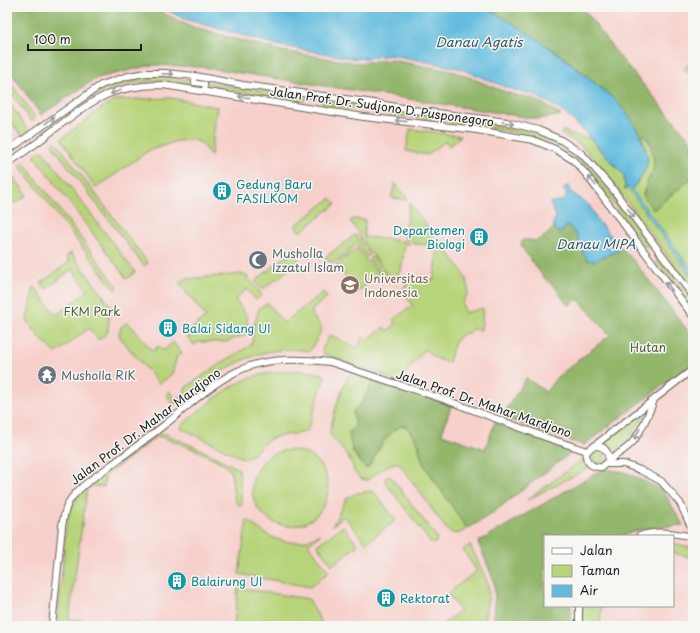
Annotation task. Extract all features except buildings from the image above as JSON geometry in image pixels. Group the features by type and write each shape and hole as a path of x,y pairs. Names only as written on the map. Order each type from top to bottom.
{"street":[{"name":"Jalan Prof. Dr. Sudjono D. Pusponegoro","path":"7,151 92,90 116,79 146,73 195,76 316,96 507,122 538,130 582,154 596,168 612,188 693,296"},
{"path":"195,76 194,83 205,84 204,91"},
{"name":"Jalan Prof. Dr. Sudjono D. Pusponegoro","path":"8,163 76,113 98,99 117,91 132,87 164,85 364,117 477,130 533,140 555,149 573,160 595,184 648,258 693,316"},
{"path":"313,108 316,96"},
{"path":"439,126 441,114"},
{"path":"648,258 659,250"},
{"name":"Jalan Prof. Dr. Mahar Mardjono","path":"52,626 62,526 65,510 73,496 95,477 206,391 240,370 258,364 285,360 316,360 330,362 446,400 587,451"},
{"path":"655,399 648,415 633,441 623,451 608,462 598,467 591,465 586,458 587,451 693,369"},
{"path":"594,446 599,446 606,450 608,462"},
{"path":"608,462 624,464 640,470 661,481 680,503 693,531"},
{"path":"644,535 668,532 693,536"},
{"path":"579,607 579,626"}],"shaded area":[{"name":"Universitas Indonesia","path":"7,7 693,7 693,626 7,626"}],"green space":[{"path":"7,7 151,7 191,27 282,51 357,63 391,60 456,72 508,93 535,99 561,115 538,119 202,67 152,65 97,78 41,115 7,67"},
{"path":"482,7 582,7 618,55 693,143 693,177 653,210 643,195 647,182 653,172 654,162 650,143 645,136 641,135 619,104 564,57 496,13"},
{"path":"693,60 693,78 684,68"},
{"path":"150,76 184,79 304,97 306,99 304,101 180,83 151,81 121,86 106,91 75,110 45,132 43,131 99,90 117,82"},
{"path":"7,78 35,117 32,121 7,87"},
{"path":"171,98 217,107 211,156 200,142 191,140 177,141 148,151 96,188 61,139 102,108 117,100"},
{"path":"7,100 28,130 29,133 24,137 7,117"},
{"path":"323,101 429,115 433,117 431,120 323,105"},
{"path":"448,118 532,132 548,137 562,144 574,152 595,173 634,223 648,243 649,247 645,247 589,171 559,148 542,140 525,135 450,123 446,120"},
{"path":"410,129 461,136 449,146 445,141 428,155 406,151"},
{"path":"563,130 572,135 589,138 624,175 625,189 628,188 693,279 693,290 597,161 579,144 561,134"},
{"path":"641,135 645,136 648,140 652,148 654,158 653,172 643,195 653,210 693,177 693,272 632,189 641,178 646,148"},
{"path":"56,142 148,263 144,266 52,145"},
{"path":"40,151 43,151 135,272 127,279 35,157 35,155"},
{"path":"23,163 118,287 115,290 20,166"},
{"path":"12,175 27,195 16,203 7,200 7,179"},
{"path":"395,183 407,198 406,200 391,198"},
{"path":"331,198 336,204 300,232 295,226"},
{"path":"409,203 434,235 428,240 427,245 414,244 406,232"},
{"path":"354,219 365,220 364,237 404,241 405,236 410,244 405,243 401,271 399,272 398,276 389,276 358,235 359,233 350,221"},
{"name":"Hutan","path":"569,226 578,237 579,245 583,254 619,250 620,246 633,260 688,331 692,339 693,347 691,364 584,445 538,431 503,417 526,378 546,392 556,378 610,335 578,299 568,306 555,287 544,278 521,246 522,241 524,240 538,240 554,228 559,233 563,231 565,227"},
{"path":"355,235 370,254 367,257 357,244 333,263 323,259"},
{"path":"437,239 456,262 467,281 468,291 462,304 465,313 483,308 481,330 471,329 470,333 465,333 457,339 449,363 436,358 425,349 398,383 381,374 324,354 322,350 330,335 357,348 363,337 366,341 384,327 387,331 396,324 393,320 413,305 403,293 408,277 434,280 438,248 432,247 433,243"},
{"path":"357,248 379,275 357,292 336,264"},
{"name":"FKM Park","path":"71,253 110,305 108,332 99,340 89,328 56,353 40,338 27,320 34,286 56,315 88,291 72,269 46,289 41,283 69,262 66,257"},
{"path":"292,254 300,261 262,290 255,281 285,257"},
{"path":"372,256 389,279 391,279 386,282 369,259"},
{"path":"658,259 693,302 693,311 658,264 656,261"},
{"path":"241,274 246,275 262,295 256,300 247,289 235,299 246,315 248,322 247,334 225,342 198,342 194,345 185,334 206,317 179,283 186,279"},
{"path":"323,292 327,297 312,310 313,316 322,329 310,351 290,349 272,351 238,362 207,381 176,404 173,404 166,394 169,391 176,400 185,392 185,388 218,365 248,347 252,343 254,325 259,309 267,303 284,323"},
{"path":"128,322 152,351 159,346 163,351 173,342 182,353 177,356 172,374 159,384 119,335 121,327"},
{"path":"291,371 305,371 323,374 325,377 307,431 273,438 266,442 251,456 242,458 181,428 182,425 211,401 226,390 243,381 260,375"},
{"path":"355,372 374,379 363,401 353,412 355,427 352,451 364,467 370,465 389,435 394,430 406,426 419,444 423,463 467,529 457,534 447,530 399,463 387,466 367,480 361,479 354,472 353,466 347,455 330,434 334,413 346,380"},
{"path":"374,379 451,406 442,434 485,449 495,422 573,451 491,514 467,529 423,463 419,444 406,426 394,430 389,435 366,469 356,455 350,443 349,432 355,427 353,412 363,401"},
{"path":"650,406 625,443 611,453 610,447 603,442"},
{"path":"163,433 200,449 239,469 242,505 239,506 234,498 230,471 219,461 158,436 105,476 104,487 90,486 87,489 69,619 139,624 138,626 57,626 66,527 69,512 81,491 157,435"},
{"path":"598,449 603,451 605,456 603,461 598,463 593,461 591,456 593,451"},
{"path":"290,450 304,453 317,461 325,474 328,488 325,502 317,515 304,523 290,526 276,523 263,515 255,502 252,488 255,474 263,461 276,453"},
{"path":"583,459 583,462 589,468 527,500"},
{"path":"605,468 625,472 663,490 683,525 638,530 625,535 544,535 544,607 571,607 572,626 494,626 494,581 478,542"},
{"path":"386,477 391,477 437,538 436,543 431,543 385,482"},
{"path":"373,491 396,520 366,543 344,516 332,526 347,498 357,493"},
{"path":"247,519 273,538 288,542 304,541 321,534 308,544 329,572 310,587 239,574"},
{"path":"343,526 358,545 332,565 317,545"},
{"path":"674,543 693,548 693,558 674,553"},
{"path":"470,545 487,581 489,593 483,626 441,626 460,611 448,593 477,571 463,550"},
{"path":"238,588 309,599 323,626 234,626"},
{"path":"583,607 602,607 600,620 601,626 582,626 581,618"}],"water":[{"name":"Danau Agatis","path":"160,7 482,7 497,14 540,41 568,61 615,100 634,123 643,141 646,150 647,165 633,188 625,189 624,175 573,120 559,109 535,95 510,89 458,68 392,55 357,59 281,46 187,20"},
{"name":"Danau MIPA","path":"569,186 570,191 590,206 598,221 620,246 619,250 594,261 587,260 579,245 578,237 569,226 565,227 563,231 559,233 554,228 553,223 556,216 550,203 562,201 566,197 567,194 564,188"}],"waterway":[{"path":"630,188 693,275"}],"place":[{"name":"Gedung Baru FASILKOM","path":"222,191"},
{"name":"Departemen Biologi","path":"479,237"},
{"name":"Musholla Izzatul Islam","path":"258,260"},
{"name":"Universitas Indonesia","path":"350,285"},
{"name":"Balai Sidang UI","path":"168,328"},
{"name":"Musholla RIK","path":"47,375"},
{"name":"Balairung UI","path":"177,581"},
{"name":"Rektorat","path":"386,598"}]}
